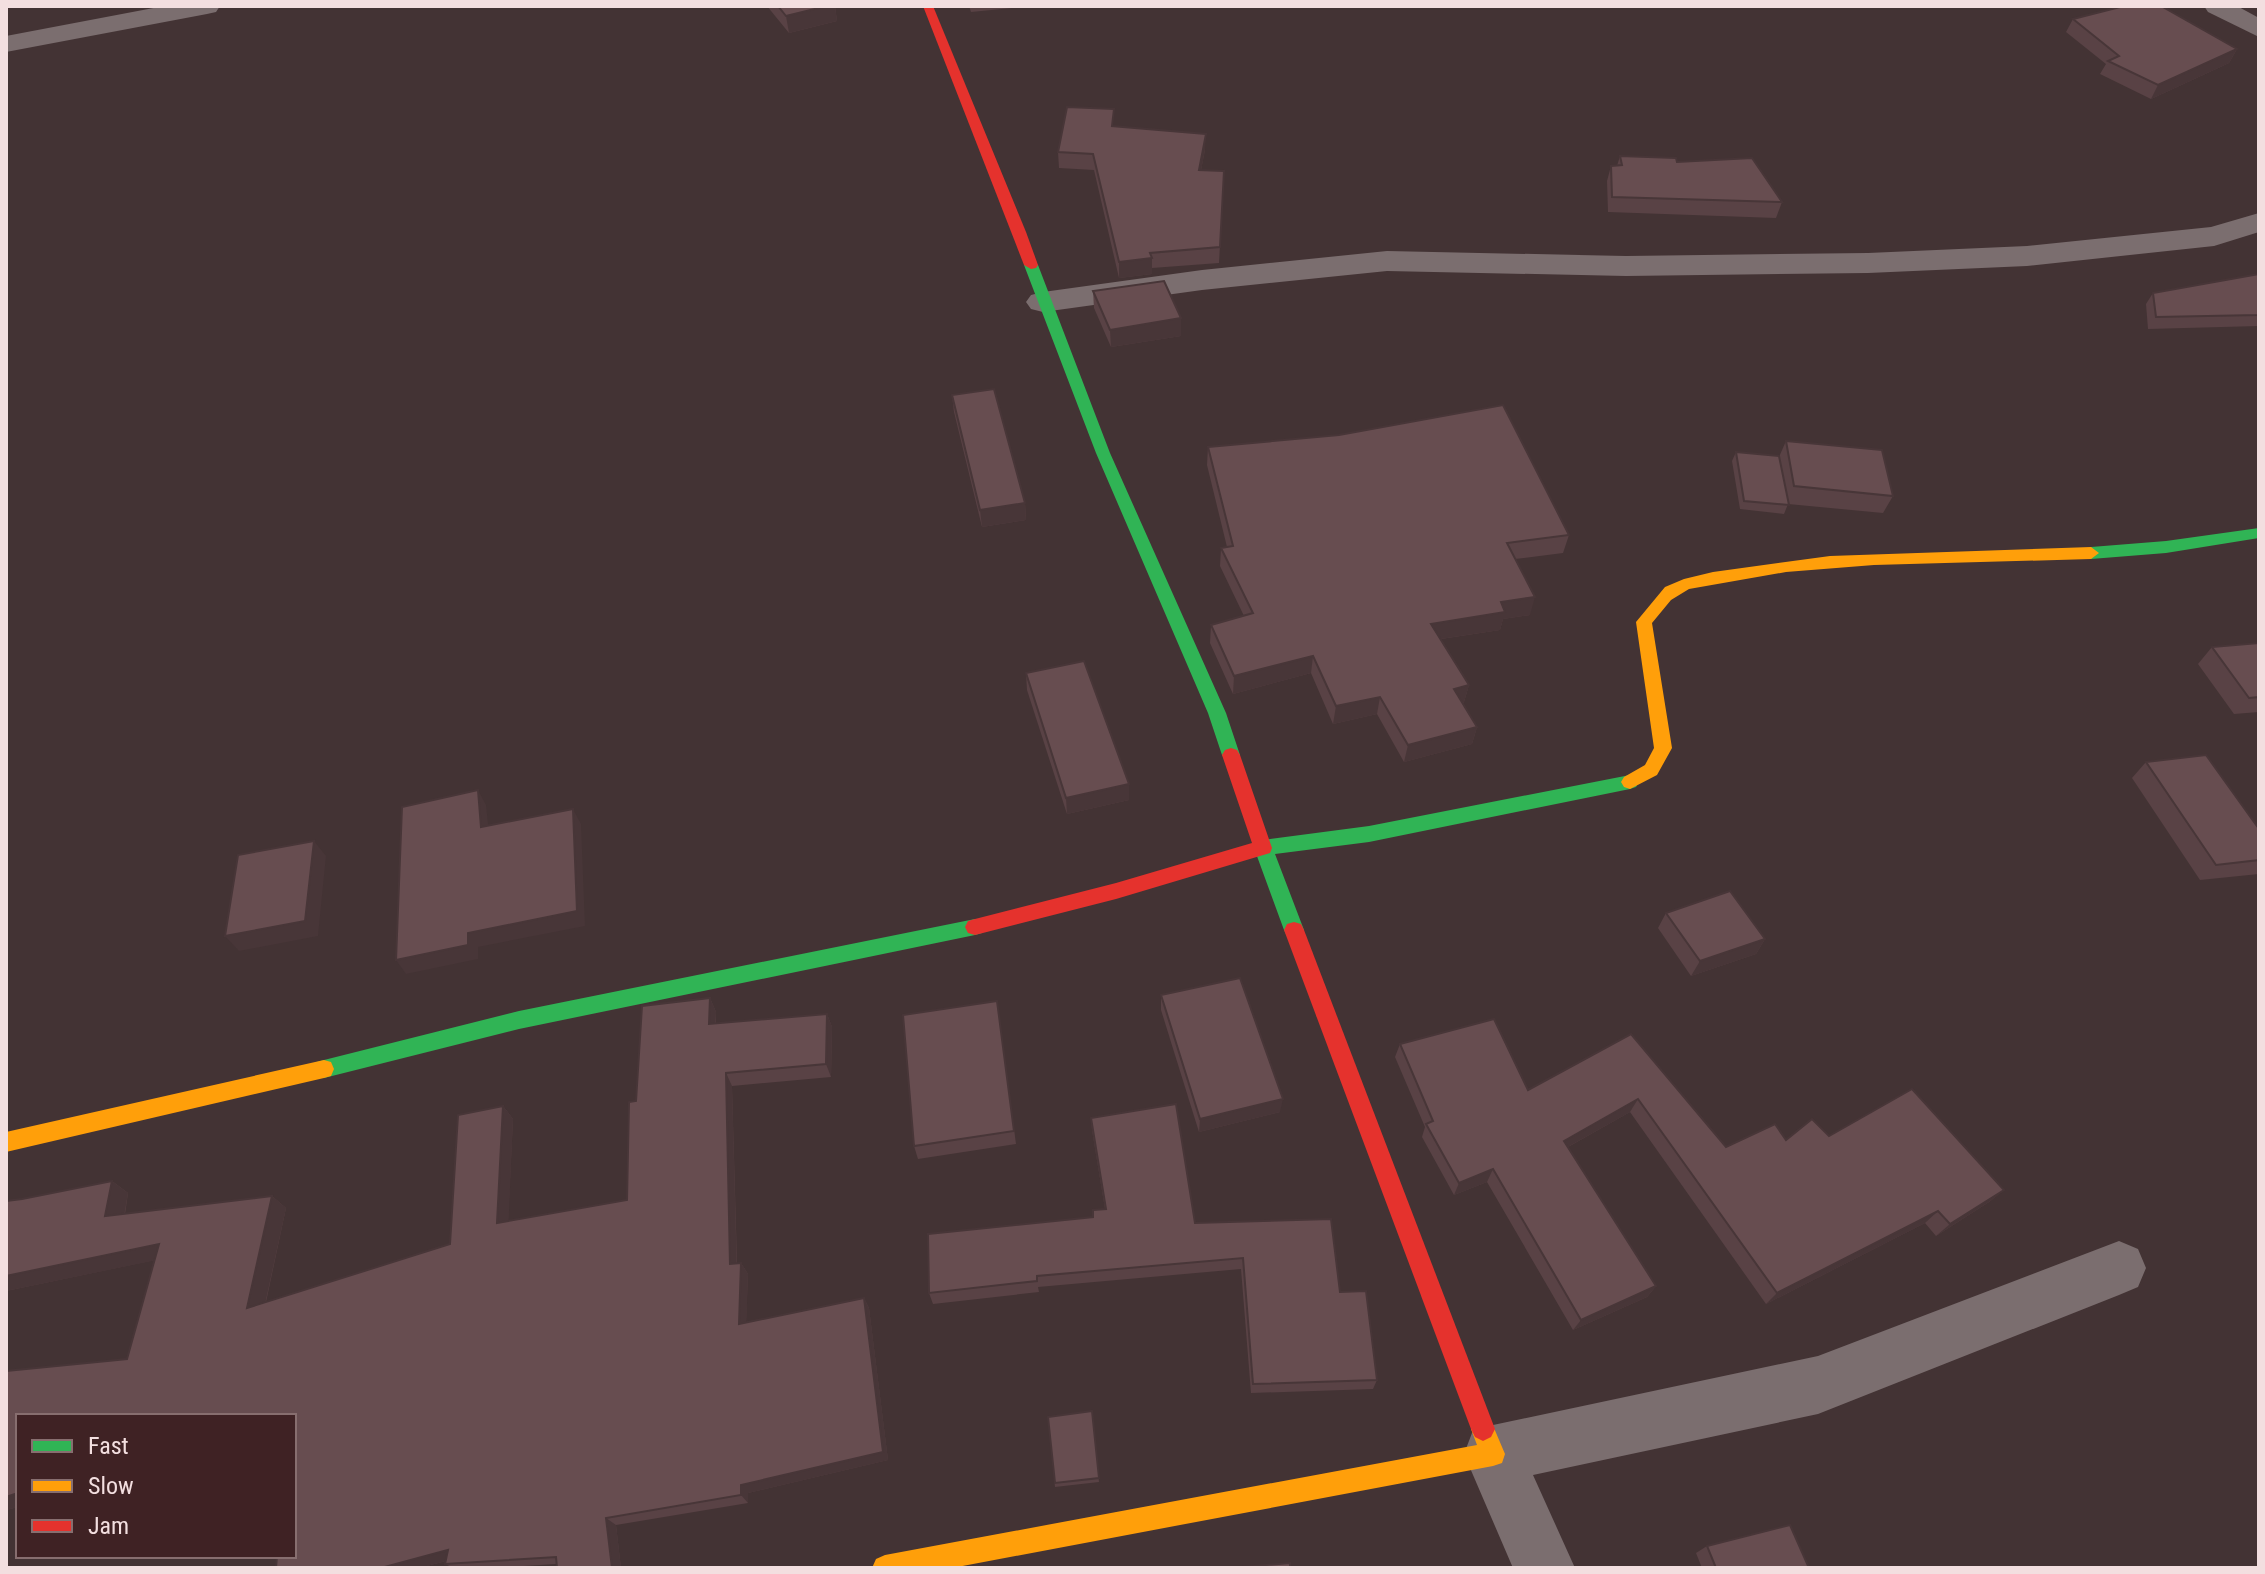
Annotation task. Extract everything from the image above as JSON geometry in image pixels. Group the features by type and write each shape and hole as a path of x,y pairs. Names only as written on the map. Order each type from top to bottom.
{"street":[{"path":"6,44 207,6"},
{"path":"928,6 946,62 1013,212 1043,302 1103,453 1217,713 1263,848 1493,1454 1544,1568"},
{"path":"2217,6 2259,29"},
{"path":"1043,302 1202,280 1387,261 1626,266 1868,263 2027,256 2214,236 2259,222"},
{"path":"6,1142 251,1087 519,1020 956,932 1116,891 1263,848 1369,834 1632,782 1651,770 1663,748 1644,622 1660,599 1683,585 1783,565 1945,555 2051,556 2166,547 2259,533"},
{"path":"885,1568 1493,1454 1818,1385 2119,1268"}],"building":[{"path":"778,6 827,6 786,16"},
{"path":"2124,6 2161,6 2237,49 2158,85 2108,61 2119,56 2073,19"},
{"path":"1067,107 1114,109 1112,126 1206,134 1199,170 1224,171 1220,247 1150,253 1152,258 1119,262 1093,154 1058,152"},
{"path":"1620,156 1676,158 1677,162 1752,158 1782,202 1612,197 1611,166 1622,165"},
{"path":"2259,274 2259,315 2156,317 2153,293"},
{"path":"1164,281 1181,318 1110,330 1093,291"},
{"path":"994,389 1025,503 980,510 952,395"},
{"path":"1503,405 1569,535 1507,543 1535,597 1501,602 1505,612 1431,624 1469,685 1454,689 1477,727 1408,745 1380,697 1336,706 1313,656 1234,676 1211,625 1253,613 1221,548 1233,546 1208,447 1339,435"},
{"path":"1786,441 1882,450 1893,496 1794,486"},
{"path":"1736,452 1779,456 1789,505 1744,501"},
{"path":"2259,643 2259,697 2249,698 2212,647"},
{"path":"1084,661 1129,784 1066,798 1026,673"},
{"path":"2206,755 2259,829 2259,860 2216,865 2146,762"},
{"path":"478,790 481,827 573,809 577,911 468,933 468,945 396,960 402,807"},
{"path":"314,841 305,921 225,936 238,855"},
{"path":"1730,891 1765,939 1700,961 1666,913"},
{"path":"1240,978 1283,1099 1200,1119 1161,995"},
{"path":"710,998 709,1024 827,1014 826,1064 726,1073 730,1264 741,1263 739,1324 864,1298 883,1452 741,1485 741,1495 606,1518 612,1568 557,1568 556,1557 445,1564 448,1550 381,1568 276,1568 277,1558 296,1558 296,1414 16,1414 16,1494 6,1497 6,1371 127,1359 159,1244 6,1276 6,1201 112,1181 105,1216 272,1196 247,1308 450,1244 458,1115 503,1106 497,1223 627,1200 629,1102 636,1101 642,1006"},
{"path":"997,1001 1014,1131 914,1146 903,1015"},
{"path":"1494,1019 1528,1090 1631,1034 1726,1147 1775,1124 1786,1140 1812,1119 1829,1136 1912,1089 2004,1190 1950,1224 1938,1211 1777,1293 1638,1099 1564,1141 1656,1286 1581,1320 1493,1169 1459,1183 1426,1124 1433,1121 1400,1044"},
{"path":"1176,1104 1195,1223 1331,1219 1340,1292 1366,1291 1377,1380 1253,1384 1243,1258 1037,1276 1037,1281 929,1293 928,1234 1093,1217 1093,1210 1106,1209 1091,1118"},
{"path":"1092,1411 1099,1478 1055,1483 1048,1417"},
{"path":"1790,1525 1809,1568 1716,1568 1707,1546"},
{"path":"1290,1563 1290,1568 1242,1567"}],"traffic: fast":[{"path":"1031,265 1103,453 1217,713 1231,755"},
{"path":"2091,553 2166,547 2259,533"},
{"path":"1294,930 1263,848 1369,834 1630,782"},
{"path":"324,1069 519,1020 975,927"}],"traffic: slow":[{"path":"1630,782 1651,770 1663,748 1644,622 1661,600 1677,588 1705,579 1830,561 2091,553"},
{"path":"6,1142 324,1069"},
{"path":"885,1568 1493,1454 1483,1429"}],"traffic: jam":[{"path":"928,6 1031,265"},
{"path":"975,927 1116,891 1263,848 1231,755"},
{"path":"1294,930 1483,1429"}]}
